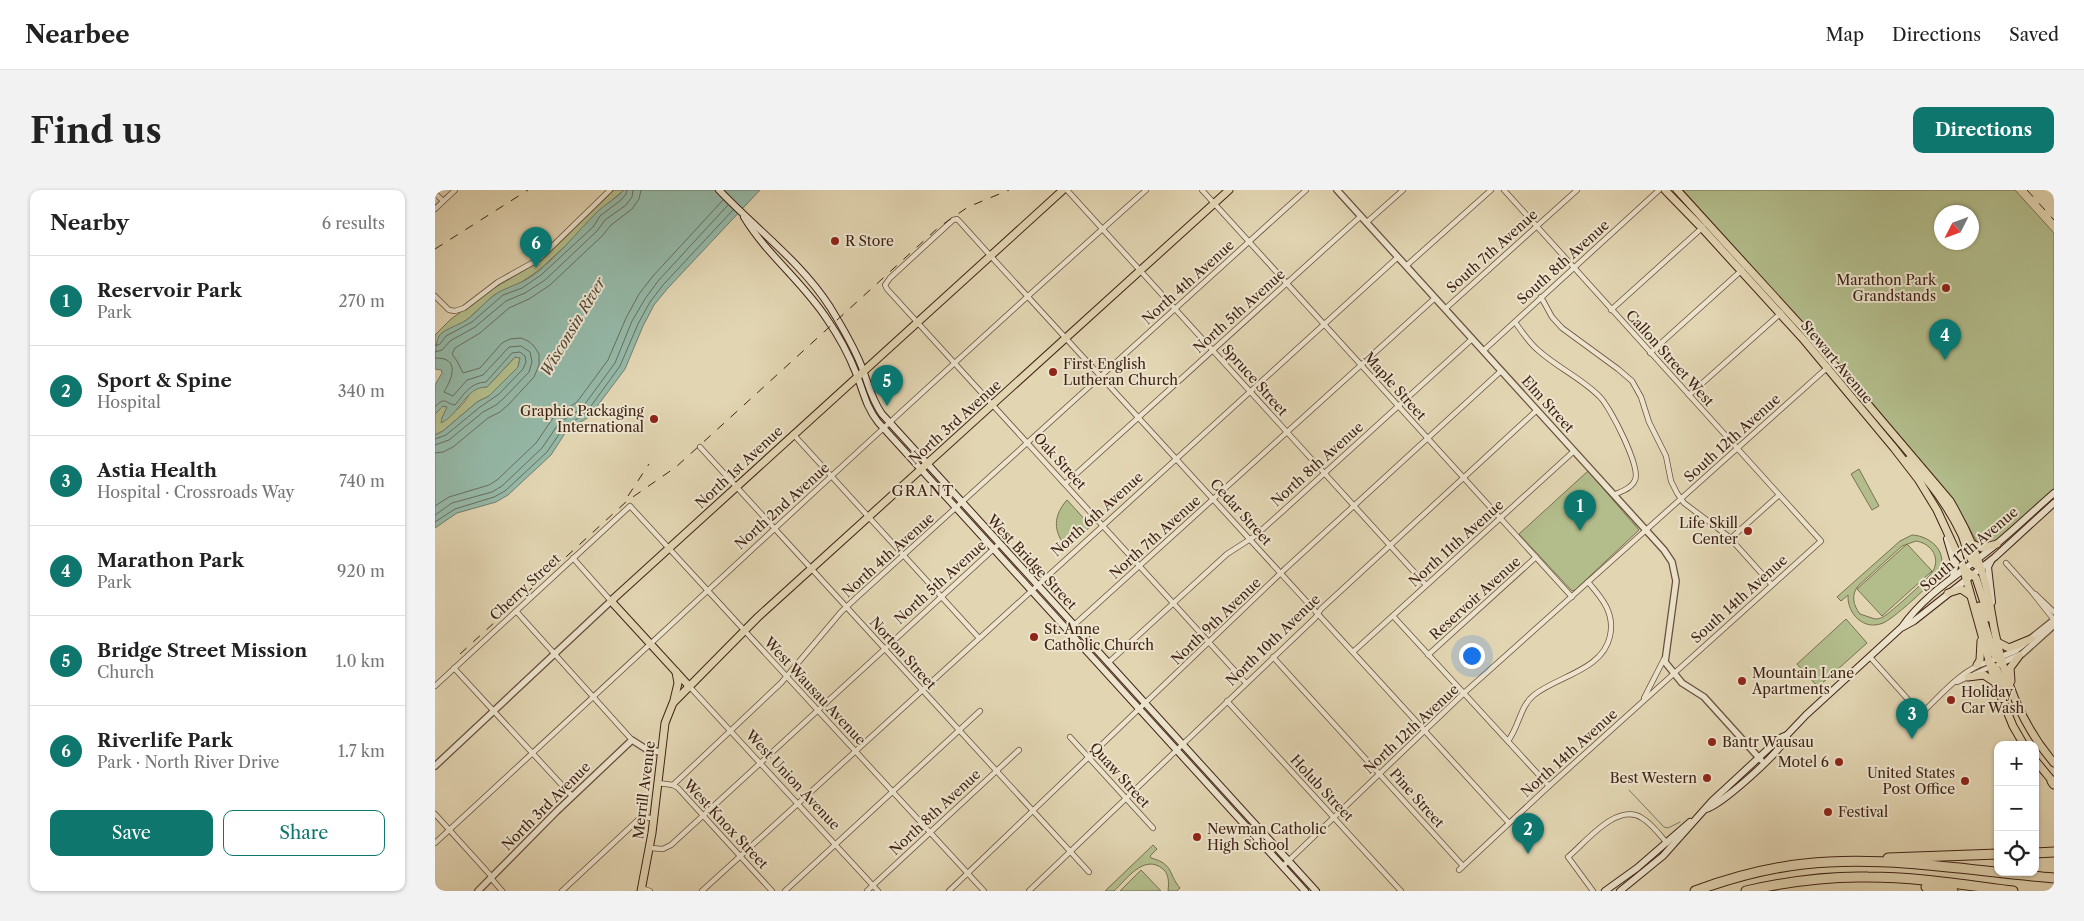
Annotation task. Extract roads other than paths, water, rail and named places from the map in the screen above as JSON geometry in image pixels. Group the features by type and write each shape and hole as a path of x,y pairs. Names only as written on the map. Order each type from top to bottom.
{"highway":[{"path":"2039,853 2054,852"},
{"path":"1695,891 1759,872 1846,859 1994,854"},
{"path":"1831,862 1902,864 2054,878"},
{"path":"1842,878 1892,881 1953,891"},
{"path":"1746,891 1811,880 1842,878 1899,878 2013,891"},
{"path":"1755,891 1766,887"}],"main road":[{"path":"719,190 742,214"},
{"name":"North 1st Avenue","path":"611,601 1063,190"},
{"name":"North 3rd Avenue","path":"679,696 811,569 1229,190"},
{"name":"Stewart Avenue","path":"1665,190 1747,265 1786,308 1918,479 1937,510 1969,576"},
{"name":"Stewart Avenue","path":"1677,190 1779,314 1830,365 1941,488 1961,519 1972,544 1975,561"},
{"name":"West Bridge Street","path":"742,214 781,249 821,295 838,320 863,370 877,406 890,423 1316,891"},
{"name":"West Bridge Street","path":"742,214 758,239 805,289 831,326 857,376 868,407 884,428 1305,891"},
{"path":"1895,448 1914,465 1948,509 1975,561 1981,568 1992,616"},
{"name":"South 17th Avenue","path":"1669,845 1716,797 1762,761 1781,737 1787,735 1902,627 1911,615 1952,578 1997,544 2054,493"},
{"name":"South 17th Avenue","path":"1902,627 1914,621 1981,568 2054,503"},
{"path":"1937,510 1956,569 1952,578"},
{"path":"1972,544 1982,548 1997,544"},
{"path":"1994,630 1989,567 1995,556"},
{"path":"1969,576 1972,598 1981,628 2011,700 2022,715"},
{"path":"1969,576 1976,579 1997,642 1995,682 2013,726 2022,741"},
{"path":"1969,576 1995,662 2022,715 2038,742 2054,763"},
{"path":"1948,593 1963,589 1972,598"},
{"path":"611,601 689,686"},
{"path":"1977,665 1980,657 1981,628"},
{"path":"1997,642 2009,648 2031,639"},
{"path":"2017,706 2010,672 2012,664 2019,656"},
{"path":"673,703 678,685 675,671"},
{"path":"1968,677 1985,675 1995,682"},
{"name":"Merrill Avenue","path":"641,890 654,819 660,752 665,722 673,703 679,696"},
{"path":"2039,765 2053,782"},
{"path":"1605,891 1669,845"},
{"path":"1620,891 1645,872 1669,845"}],"street":[{"path":"435,209 455,190"},
{"path":"435,296 448,310 455,311 465,308 498,282 535,262 610,190"},
{"name":"Spruce Street","path":"1067,190 1426,585"},
{"name":"North 2nd Avenue","path":"435,843 595,697 707,589 1146,190"},
{"name":"Maple Street","path":"1202,190 1572,597"},
{"name":"North 4th Avenue","path":"673,785 786,676 847,608 1306,190"},
{"name":"Elm Street","path":"1337,190 1670,558 1675,572 1676,591 1669,638 1664,659 1642,702"},
{"path":"1367,222 1403,190"},
{"path":"1406,266 1491,190"},
{"name":"Callon Street West","path":"1504,190 1821,541"},
{"name":"South 7th Avenue","path":"1445,308 1577,190"},
{"name":"South 8th Avenue","path":"1483,351 1659,190"},
{"path":"435,193 443,201"},
{"name":"North 5th Avenue","path":"1065,484 1361,216"},
{"name":"Cedar Street","path":"885,286 890,278 955,219 960,222 1509,822"},
{"path":"1611,310 1705,225"},
{"name":"North 6th Avenue","path":"702,891 1398,257"},
{"path":"1650,353 1747,265"},
{"name":"Oak Street","path":"885,286 1246,683"},
{"path":"1541,297 1552,316 1562,328 1625,375 1638,390 1649,422 1666,456 1673,487 1681,499 1730,539 1772,585"},
{"name":"North 7th Avenue","path":"1068,631 1435,298"},
{"path":"1689,395 1786,308"},
{"path":"1515,322 1539,352 1595,392 1611,411 1634,461 1637,473 1631,486 1614,495"},
{"name":"North 8th Avenue","path":"1108,663 1227,554 1250,539 1325,473 1472,339"},
{"name":"South 12th Avenue","path":"1646,530 1830,365"},
{"name":"North 9th Avenue","path":"949,891 1281,573 1501,371"},
{"name":"North 10th Avenue","path":"1029,891 1318,613 1537,410"},
{"path":"793,434 979,638"},
{"name":"Norton Street","path":"700,448 1089,872"},
{"name":"North 11th Avenue","path":"1353,652 1574,451"},
{"path":"1730,539 1779,495"},
{"name":"West Wausau Avenue","path":"631,506 984,891"},
{"name":"Cherry Street","path":"435,686 631,506"},
{"name":"North 12th Avenue","path":"1283,866 1464,694 1646,530"},
{"name":"South 14th Avenue","path":"1673,674 1821,541"},
{"name":"North 5th Avenue","path":"649,848 662,849 669,847 759,762 999,544"},
{"name":"Reservoir Avenue","path":"1428,655 1536,557"},
{"path":"573,558 611,601"},
{"path":"1956,682 2015,651 2054,620 2007,563"},
{"path":"1508,741 1530,698 1594,661 1607,646 1611,633 1610,615 1604,601 1588,582"},
{"path":"2032,592 2054,612"},
{"name":"North 1st Avenue","path":"435,766 611,601"},
{"path":"516,611 632,740 646,750 660,752"},
{"path":"1393,616 1549,786"},
{"path":"1870,657 1921,714 1964,673 1977,665 2019,656 2043,637 2054,625"},
{"path":"2043,637 2054,632"},
{"name":"Pine Street","path":"1273,657 1461,868"},
{"path":"1664,659 1673,674 1682,683 1704,697 1762,761"},
{"path":"455,668 572,796"},
{"name":"North 14th Avenue","path":"1461,868 1509,822 1673,674"},
{"name":"West Union Avenue","path":"689,686 878,891"},
{"name":"Holub Street","path":"1227,700 1401,891"},
{"path":"785,891 980,710"},
{"name":"Quaw Street","path":"1070,738 1153,828"},
{"name":"North 3rd Avenue","path":"478,891 572,796 632,740"},
{"name":"North 8th Avenue","path":"867,891 1019,750"},
{"name":"West Knox Street","path":"658,783 673,785 772,891"},
{"path":"435,814 502,891"},
{"path":"1593,891 1569,857 1617,816 1628,814 1642,817 1669,845"},
{"path":"562,891 638,820 646,817 654,819"},
{"path":"1586,881 1589,891"},
{"path":"641,890 650,891"}],"water":[{"name":"Wisconsin River","path":"624,190 760,190 654,305 625,369 589,417 567,430 551,455 508,495 496,502 457,513 435,528 435,435 443,431 477,402 489,396 518,367 520,358 515,357 487,387 473,391 453,414 441,423 447,407 443,406 435,414 435,385 442,373 441,370 435,369 436,347 439,336 441,333 473,315 497,294 524,281 541,269 603,206"}],"waterway":[{"path":"1629,790 1664,827 1668,828 1680,822"}],"railway":[{"path":"435,249 528,190"},
{"path":"460,654 627,501 676,467 939,227 968,207 1009,190"},
{"path":"2027,190 2054,220"},
{"path":"628,496 649,464"}],"place":[{"name":"R Store","path":"835,241"},
{"name":"Riverlife Park","path":"536,268"},
{"name":"Marathon Park Grandstands","path":"1946,288"},
{"name":"Marathon Park","path":"1945,360"},
{"name":"First English Lutheran Church","path":"1053,372"},
{"name":"Bridge Street Mission","path":"887,406"},
{"name":"Graphic Packaging International","path":"654,419"},
{"name":"Reservoir Park","path":"1580,531"},
{"name":"Life Skill Center","path":"1748,531"},
{"name":"St. Anne Catholic Church","path":"1034,637"},
{"name":"Mountain Lane Apartments","path":"1742,681"},
{"name":"Holiday Car Wash","path":"1951,700"},
{"name":"Astia Health","path":"1912,739"},
{"name":"Bantr Wausau","path":"1712,742"},
{"name":"Motel 6","path":"1839,762"},
{"name":"Best Western","path":"1707,778"},
{"name":"United States Post Office","path":"1965,781"},
{"name":"Festival","path":"1828,812"},
{"name":"Newman Catholic High School","path":"1197,837"},
{"name":"Sport & Spine","path":"1528,854"}],"district":[{"name":"GRANT","path":"923,491"}]}
